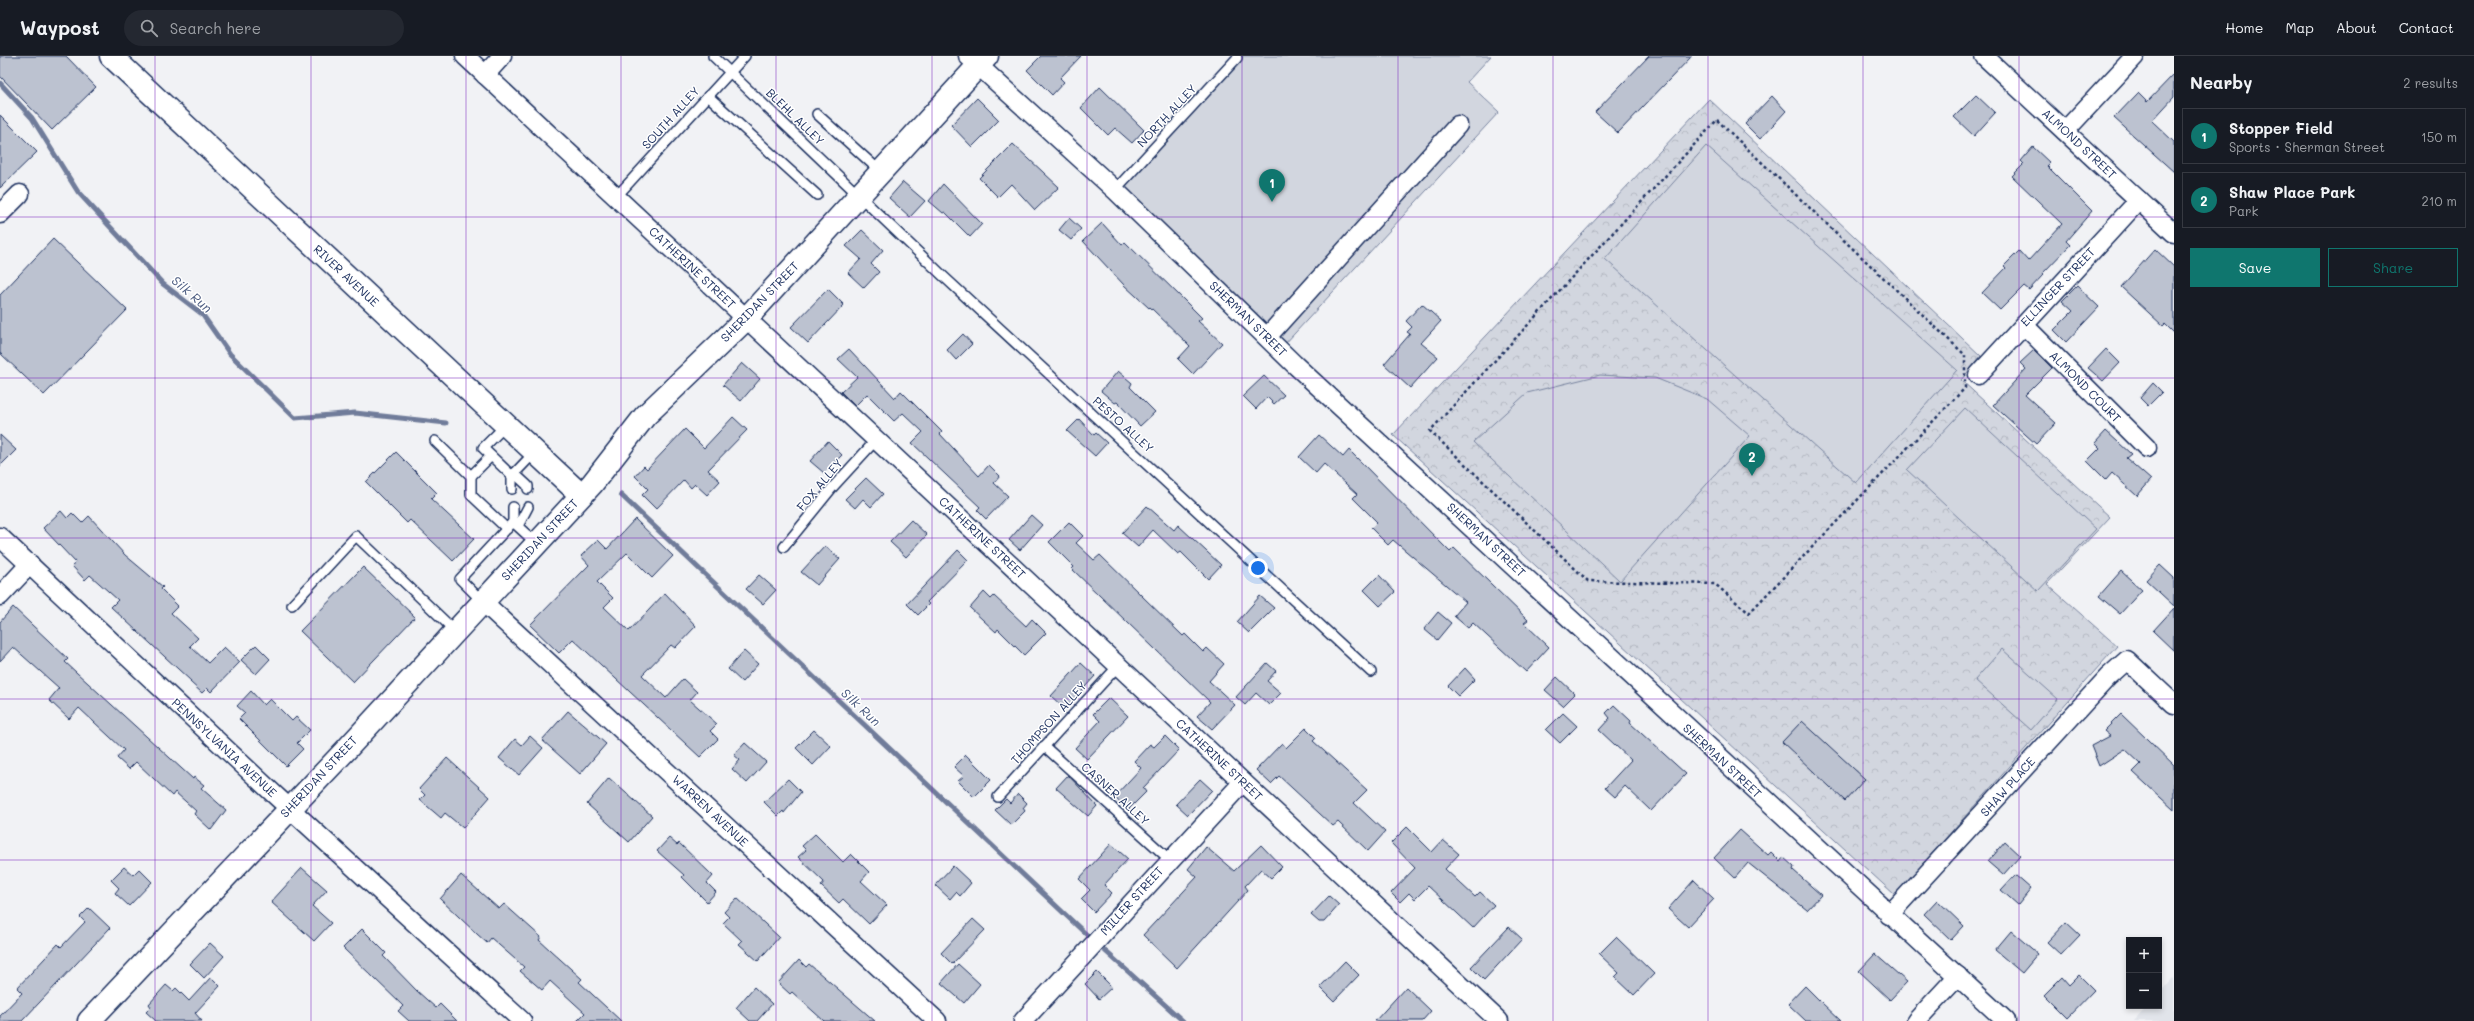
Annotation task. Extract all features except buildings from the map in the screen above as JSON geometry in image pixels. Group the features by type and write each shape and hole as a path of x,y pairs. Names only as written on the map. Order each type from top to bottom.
{"street":[{"name":"RIVER AVENUE","path":"111,56 581,495"},
{"name":"CATHERINE STREET","path":"465,56 1499,1021"},
{"path":"485,75 502,56"},
{"name":"ALMOND STREET","path":"1984,56 2174,233"},
{"path":"2065,131 2135,56"},
{"name":"SHERMAN STREET","path":"978,59 1267,337 2006,1021"},
{"name":"SHERIDAN STREET","path":"90,1021 581,495 645,416 746,319 860,196 978,59"},
{"path":"1267,337 1458,125"},
{"path":"0,214 20,194"},
{"name":"ELLINGER STREET","path":"1978,375 2138,200"},
{"name":"ALMOND COURT","path":"2024,325 2147,448"},
{"name":"PENNSYLVANIA AVENUE","path":"0,536 290,808 522,1021"},
{"path":"0,596 30,564"},
{"name":"WARREN AVENUE","path":"482,601 937,1021"},
{"name":"SHAW PLACE","path":"1890,915 2102,683 2127,660 2174,704"},
{"name":"MILLER STREET","path":"1023,1021 1243,782"},
{"path":"1916,1021 1958,976"}],"lane":[{"name":"BLEHL ALLEY","path":"713,56 860,196"},
{"name":"SOUTH ALLEY","path":"616,197 745,56"},
{"name":"NORTH ALLEY","path":"1115,190 1237,58"},
{"path":"708,96 817,195"},
{"path":"817,114 881,172"},
{"name":"PESTO ALLEY","path":"860,196 1371,672"},
{"path":"506,425 483,448 528,486 528,489"},
{"name":"FOX ALLEY","path":"784,548 832,488 876,440"},
{"path":"435,441 471,476"},
{"path":"512,489 513,474 535,452"},
{"path":"491,456 471,476 471,495 507,529"},
{"path":"513,507 516,524 536,543"},
{"path":"482,601 460,579 507,529 516,524 528,507"},
{"path":"292,605 356,536 454,631"},
{"name":"THOMPSON ALLEY","path":"998,797 1118,666"},
{"name":"CASNER ALLEY","path":"1044,746 1170,860"}],"path":[{"path":"1717,120 1966,355 1965,388 1749,613 1715,584 1620,581 1588,581 1430,431 1717,120"}],"shaded area":[{"path":"2174,978 2174,1021 2134,1021 2145,1009 2162,1009 2162,991"}],"green space":[{"path":"1239,56 1491,56 1467,82 1499,112 1283,346 1115,190"},
{"path":"1709,99 1981,356 1961,380 2110,517 2047,584 2117,646 1895,895 1393,435"},
{"path":"1706,146 1957,370 1856,483 1605,259"},
{"path":"1600,375 1655,378 1707,399 1750,436 1620,581 1473,442 1527,393"},
{"path":"1965,408 2096,529 2038,591 1907,470"},
{"path":"2002,649 2058,699 2031,730 1975,680"}],"waterway":[{"name":"Silk Run","path":"0,83 32,118 78,192 163,284 202,314 230,354 295,418 355,413 446,423"},
{"name":"Silk Run","path":"621,495 1087,935"},
{"path":"1103,949 1183,1021"}],"place":[{"name":"Stopper Field","path":"1272,202"},
{"name":"Shaw Place Park","path":"1752,476"}]}
